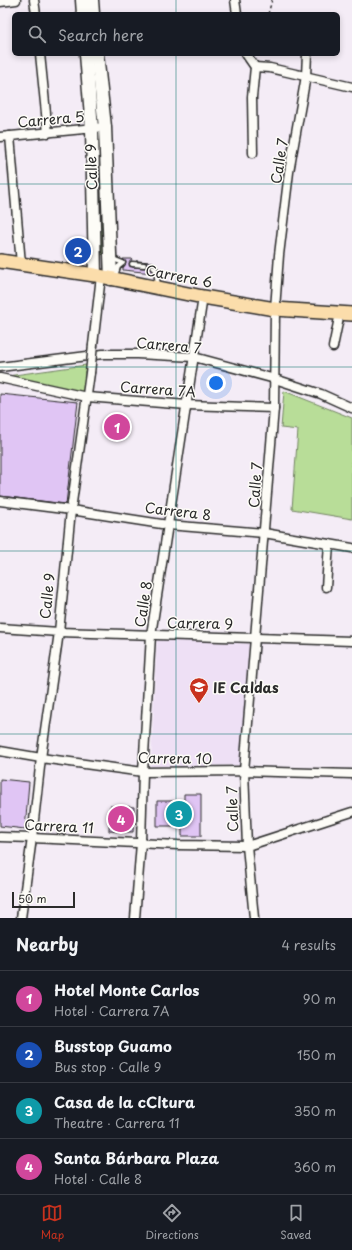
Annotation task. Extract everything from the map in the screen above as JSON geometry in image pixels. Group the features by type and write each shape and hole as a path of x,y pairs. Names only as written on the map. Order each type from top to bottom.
{"main road":[{"name":"Carrera 6","path":"0,262 105,277 203,297 275,309 346,313"}],"street":[{"path":"0,2 16,0"},
{"path":"34,0 36,12"},
{"path":"82,0 83,12"},
{"path":"92,0 93,12"},
{"path":"235,0 237,12"},
{"path":"40,56 48,133"},
{"name":"Calle 9","path":"86,56 105,277"},
{"name":"Calle 9","path":"21,918 41,758 59,632 72,510 88,397 93,345 105,277 110,258 105,127 97,56"},
{"path":"247,56 255,67 252,97 253,153"},
{"name":"Calle 7","path":"254,918 247,846 244,771 274,408 275,309 279,255 289,172 306,76 307,56"},
{"path":"255,67 270,68 352,87"},
{"name":"Carrera 5","path":"0,136 105,127"},
{"path":"10,136 21,264"},
{"name":"Calle 8","path":"135,918 141,843 142,772 151,635 203,297"},
{"path":"332,346 346,313"},
{"name":"Carrera 7","path":"0,367 104,354 194,357 275,379 321,394 352,408"},
{"name":"Carrera 7A","path":"0,378 88,397 187,405 274,408"},
{"name":"Carrera 8","path":"0,501 72,510 168,525 264,533 352,548"},
{"path":"326,587 329,544"},
{"name":"Carrera 9","path":"0,628 59,632 352,641"},
{"name":"Carrera 10","path":"0,751 142,772 244,771 352,774"},
{"name":"Carrera 11","path":"0,837 247,846 352,812"}],"lane":[{"path":"132,264 144,265"},
{"path":"153,267 156,270 158,288"}],"path":[{"path":"269,12 272,0"}],"shaded area":[{"name":"IE Caldas","path":"157,640 249,644 240,765 151,766"}],"green space":[{"path":"94,131 103,131 107,255 98,254"},
{"path":"86,365 83,392 0,379 0,377"},
{"path":"284,391 352,418 352,519 292,509 298,430 281,428"}],"building":[{"path":"123,259 132,259 129,264 132,267 147,267 146,262 136,261 153,262 150,266 153,273 123,270 126,263"},
{"path":"0,394 78,402 66,504 0,496"},
{"path":"0,779 29,782 25,829 0,826"},
{"path":"184,794 201,794 201,836 182,836 182,826 157,826 157,801 184,801"},
{"path":"110,806 134,807 133,832 109,831"}],"place":[{"name":"Busstop Guamo","path":"78,251"},
{"name":"Hotel Monte Carlos","path":"117,427"},
{"name":"IE Caldas","path":"199,704"},
{"name":"Casa de la cCltura","path":"179,814"},
{"name":"Santa Bárbara Plaza","path":"121,819"}]}
